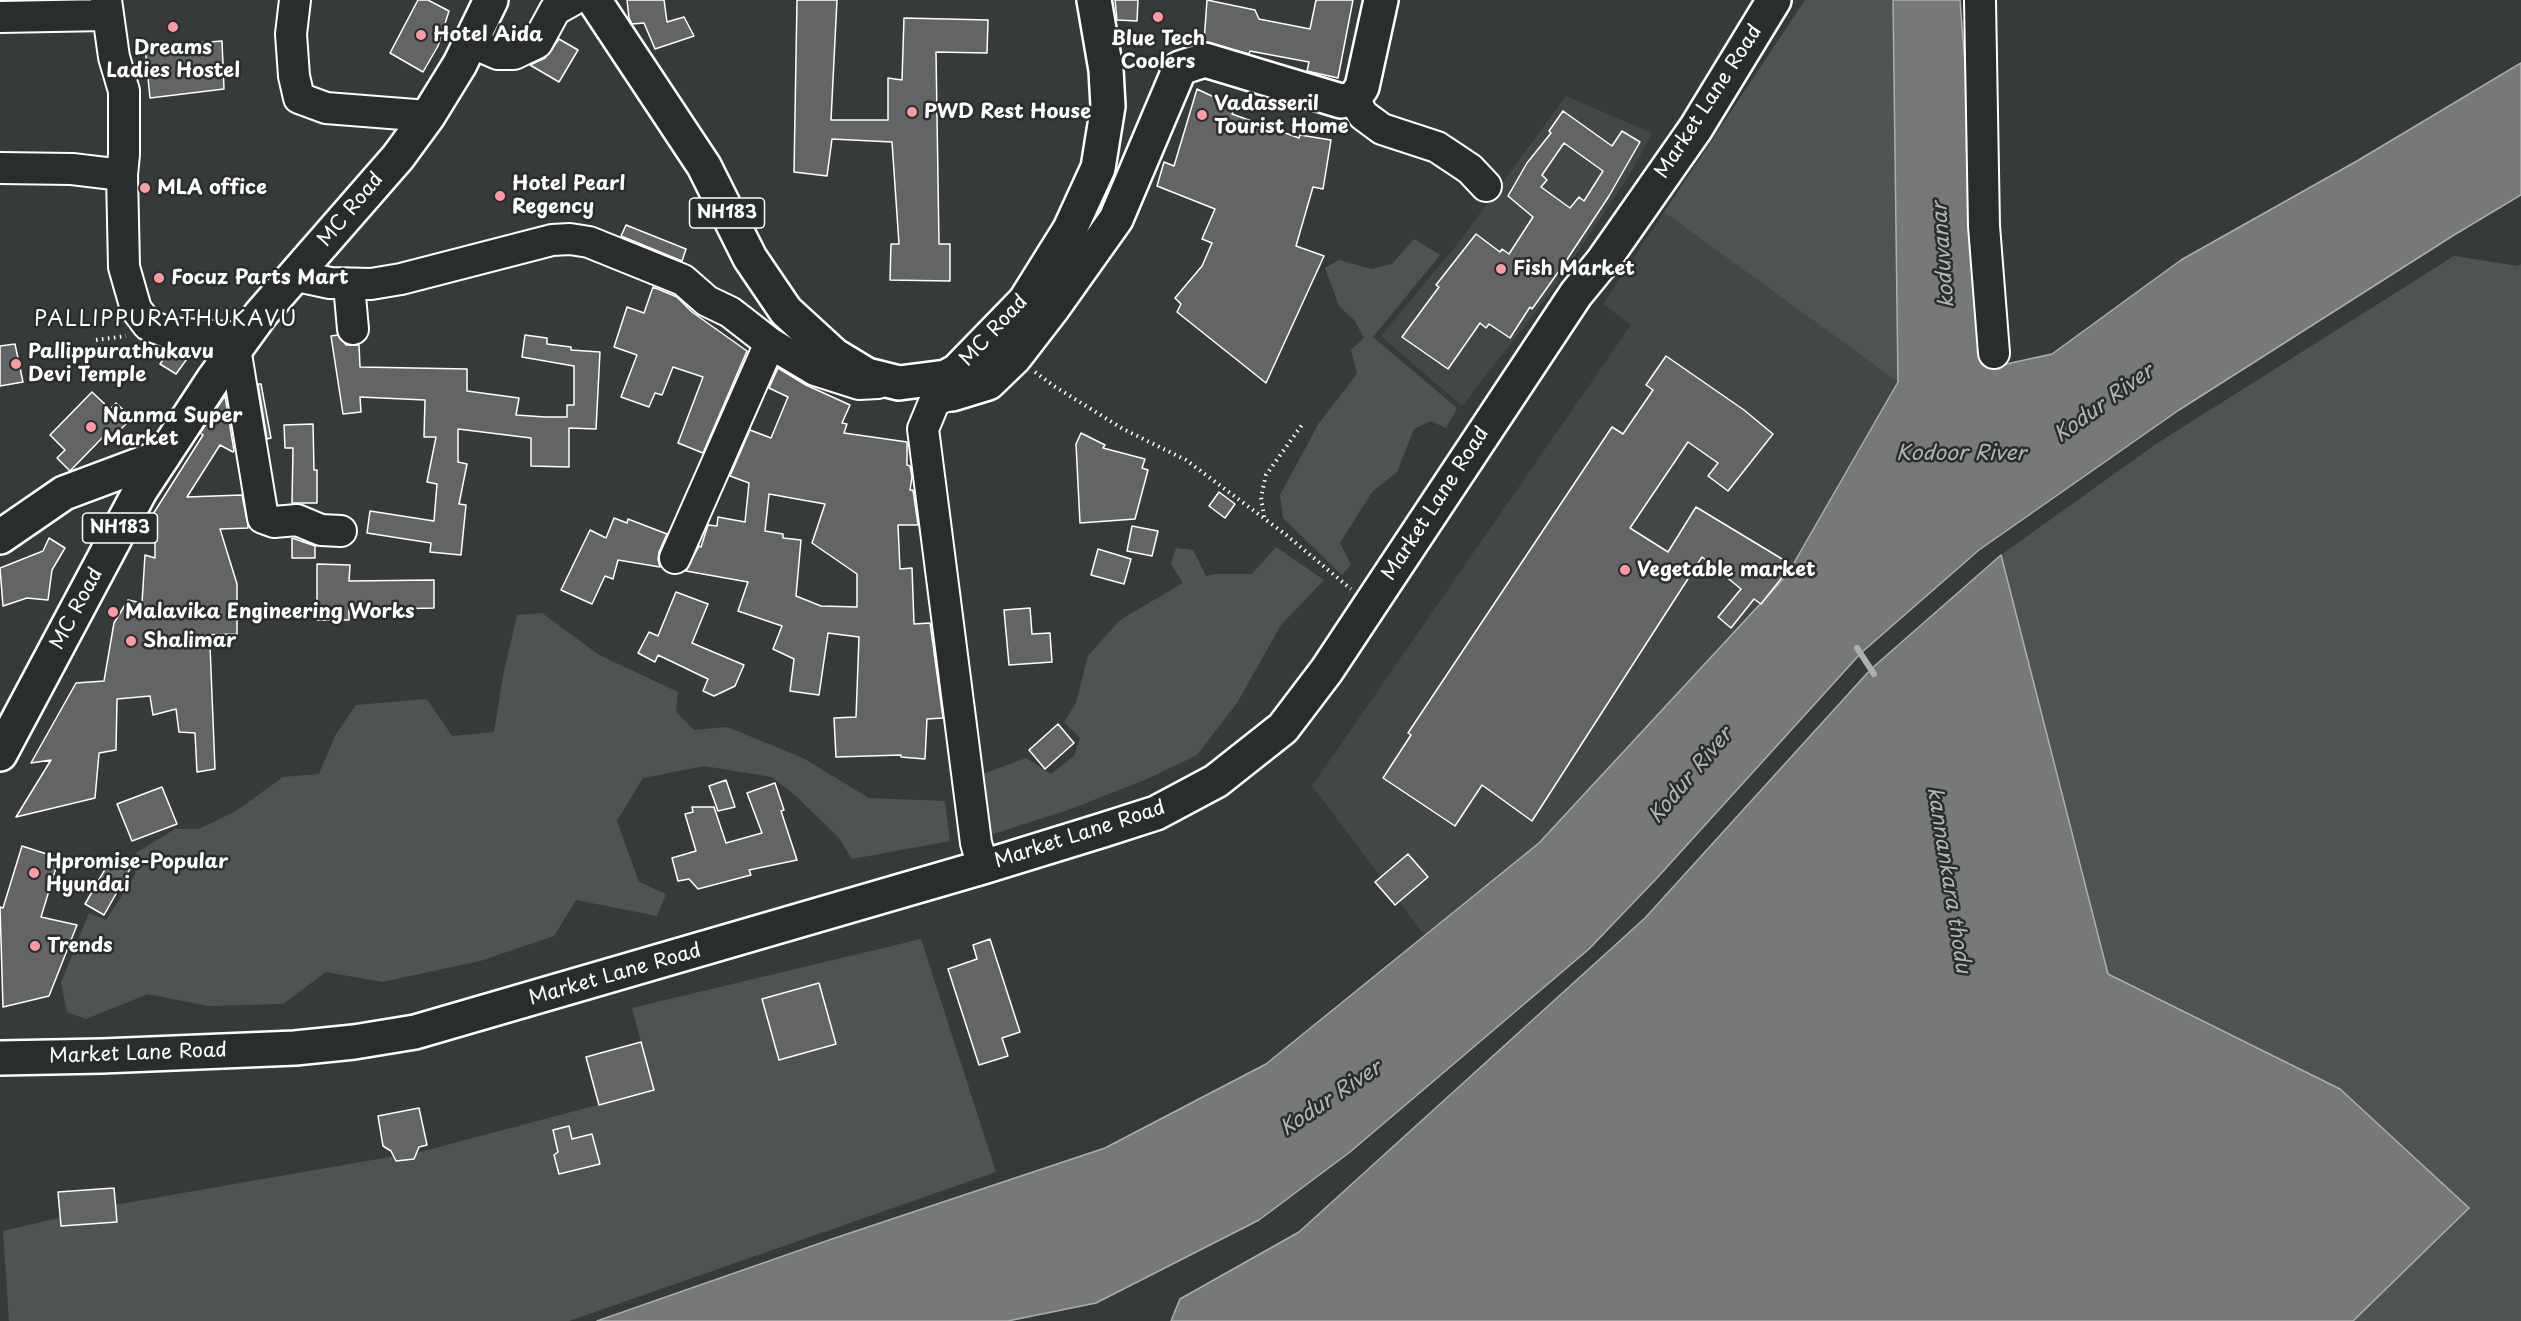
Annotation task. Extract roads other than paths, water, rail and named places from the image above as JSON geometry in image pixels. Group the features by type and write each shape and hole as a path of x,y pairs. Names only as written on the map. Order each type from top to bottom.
{"main road":[{"name":"MC Road","path":"0,754 140,491 239,343 284,287 297,276 398,157 439,102 492,0"},
{"name":"MC Road","path":"594,0 704,166 750,258 786,311 834,355 867,375 899,383 949,385 957,371 1025,301 1070,229 1098,168 1108,106 1105,60 1094,0"},
{"path":"949,385 988,383 1015,357 1116,219 1180,68 1205,60 1341,101 1354,99 1362,87 1382,0"},
{"name":"Market Lane Road","path":"0,1058 102,1056 295,1047 354,1042 415,1032 983,867 1156,813 1232,770 1283,728 1327,670 1576,294 1602,261 1695,128 1774,0"},
{"path":"0,537 64,493 163,456"}],"street":[{"path":"295,0 291,34 294,76 299,98 326,108 428,116"},
{"path":"470,42 498,54 514,54 537,43 555,10 573,0"},
{"path":"1980,0 1984,226 1994,353"},
{"path":"0,17 106,7 114,57 124,92 122,175 124,267 136,309 148,325 170,333 239,343 258,501 263,518 274,522 297,520 321,530 341,531"},
{"path":"1354,99 1363,115 1382,129 1437,147 1470,169 1486,186"},
{"path":"0,168 72,169 122,175"},
{"path":"297,276 348,285 401,279 531,245 570,239 589,242 683,280 707,301 730,312 770,343 815,370 859,384 899,383"},
{"path":"348,285 353,329"},
{"path":"675,558 770,343"},
{"path":"949,385 935,400 923,429 975,832 983,867"}],"water":[{"name":"Kodoor River","path":"1893,0 1960,0 1988,368 2052,354 2181,260 2357,161 2521,63 2521,195 2179,410 1979,550 1861,653 1657,878 1589,949 1350,1152 1259,1220 1096,1303 1008,1321 597,1321 832,1239 1105,1148 1266,1064 1539,843 1787,575 1898,382"},
{"path":"2001,555 2108,974 2340,1089 2469,1208 2353,1321 1171,1321 1180,1299 1299,1232 1645,918 1871,669"}],"waterway":[{"name":"kannankara thodu","path":"1857,648 1874,674"}],"place":[{"name":"Blue Tech Coolers","path":"1158,17"},
{"name":"Dreams Ladies Hostel","path":"173,27"},
{"name":"Hotel Aida","path":"421,35"},
{"name":"PWD Rest House","path":"912,112"},
{"name":"Vadasseril Tourist Home","path":"1202,115"},
{"name":"MLA office","path":"145,188"},
{"name":"Hotel Pearl Regency","path":"500,196"},
{"name":"Fish Market","path":"1501,269"},
{"name":"Focuz Parts Mart","path":"159,278"},
{"name":"Pallippurathukavu Devi Temple","path":"16,364"},
{"name":"Nanma Super Market","path":"91,427"},
{"name":"Vegetable market","path":"1625,570"},
{"name":"Malavika Engineering Works","path":"113,612"},
{"name":"Shalimar","path":"131,641"},
{"name":"Hpromise-Popular Hyundai","path":"34,873"},
{"name":"Trends","path":"35,946"}],"district":[{"name":"PALLIPPURATHUKAVU","path":"166,320"}],"water label":[{"name":"koduvanar","path":"1944,255"},
{"name":"Kodur River","path":"2104,404"},
{"name":"Kodur River","path":"1691,776"},
{"name":"Kodur River","path":"1331,1099"}]}
